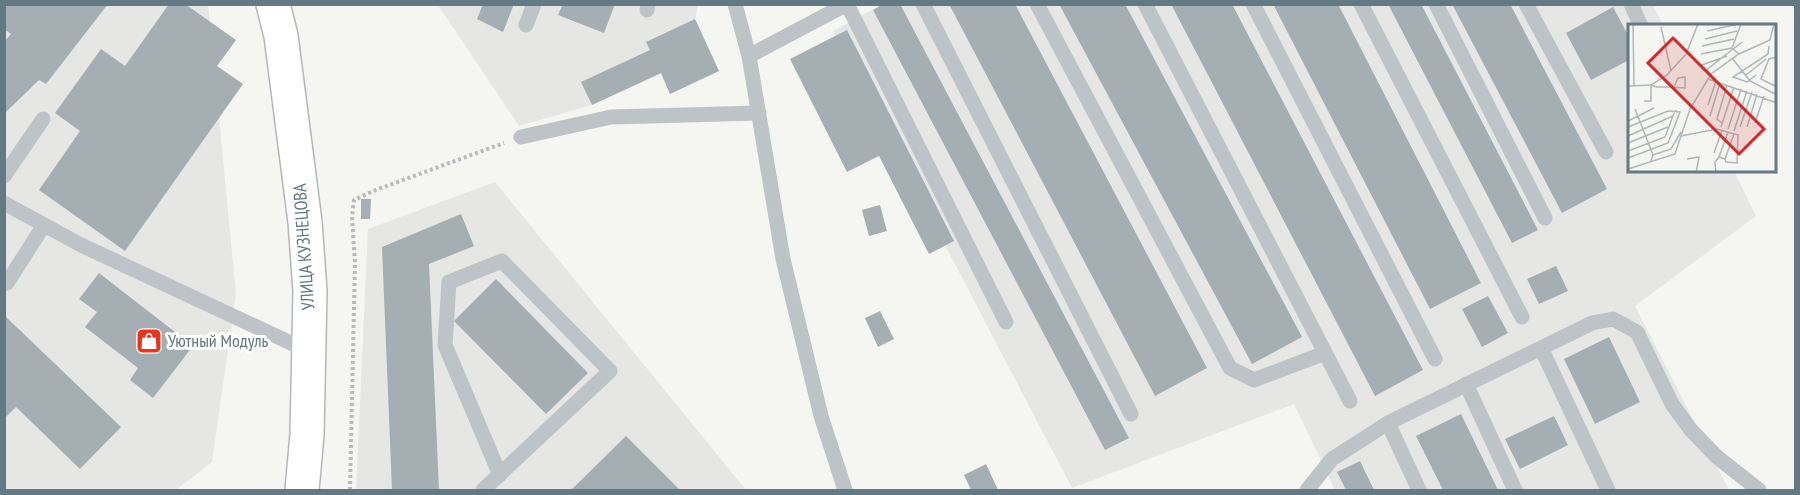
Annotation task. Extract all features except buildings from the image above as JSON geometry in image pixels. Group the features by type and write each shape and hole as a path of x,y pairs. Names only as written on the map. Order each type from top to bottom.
{"main road":[{"name":"УЛИЦА КУЗНЕЦОВА","path":"273,4 281,36 305,222 310,352 307,435 302,490"}],"lane":[{"path":"526,25 534,4"},
{"path":"735,4 750,56 783,259 821,416 845,490"},
{"path":"750,56 847,4 1006,322"},
{"path":"923,4 1131,414"},
{"path":"1037,4 1230,368 1254,380 1325,353"},
{"path":"1145,4 1350,401"},
{"path":"1253,4 1435,359"},
{"path":"1361,4 1522,317"},
{"path":"1436,4 1545,218"},
{"path":"1526,4 1606,152"},
{"path":"1631,4 1640,24"},
{"path":"521,136 611,117 759,113"},
{"path":"4,176 43,119"},
{"path":"4,203 81,245 310,352"},
{"path":"7,283 44,225"},
{"path":"483,490 500,475 610,371 502,261 449,282 445,345 500,475"},
{"path":"1307,490 1332,459 1388,423 1592,323 1612,319 1637,332 1672,404 1691,430 1717,457 1759,490"},
{"path":"1541,348 1608,490"},
{"path":"1466,384 1515,490"},
{"path":"1388,423 1419,490"}],"path":[{"path":"350,490 355,263 352,218 354,200 521,136"}],"shaded area":[{"path":"208,4 236,294 212,462 176,490 6,490 4,5"},
{"path":"883,4 1653,5 1662,24 1628,24 1628,172 1734,172 1756,216 1635,306 1729,490 1335,490 1294,404 1072,488 833,31"},
{"path":"438,5 698,5 695,19 719,71 670,94 661,74 592,105 519,126"},
{"path":"495,182 746,490 356,490 368,229"}],"place":[{"name":"Уютный Модуль","path":"149,341"}]}
